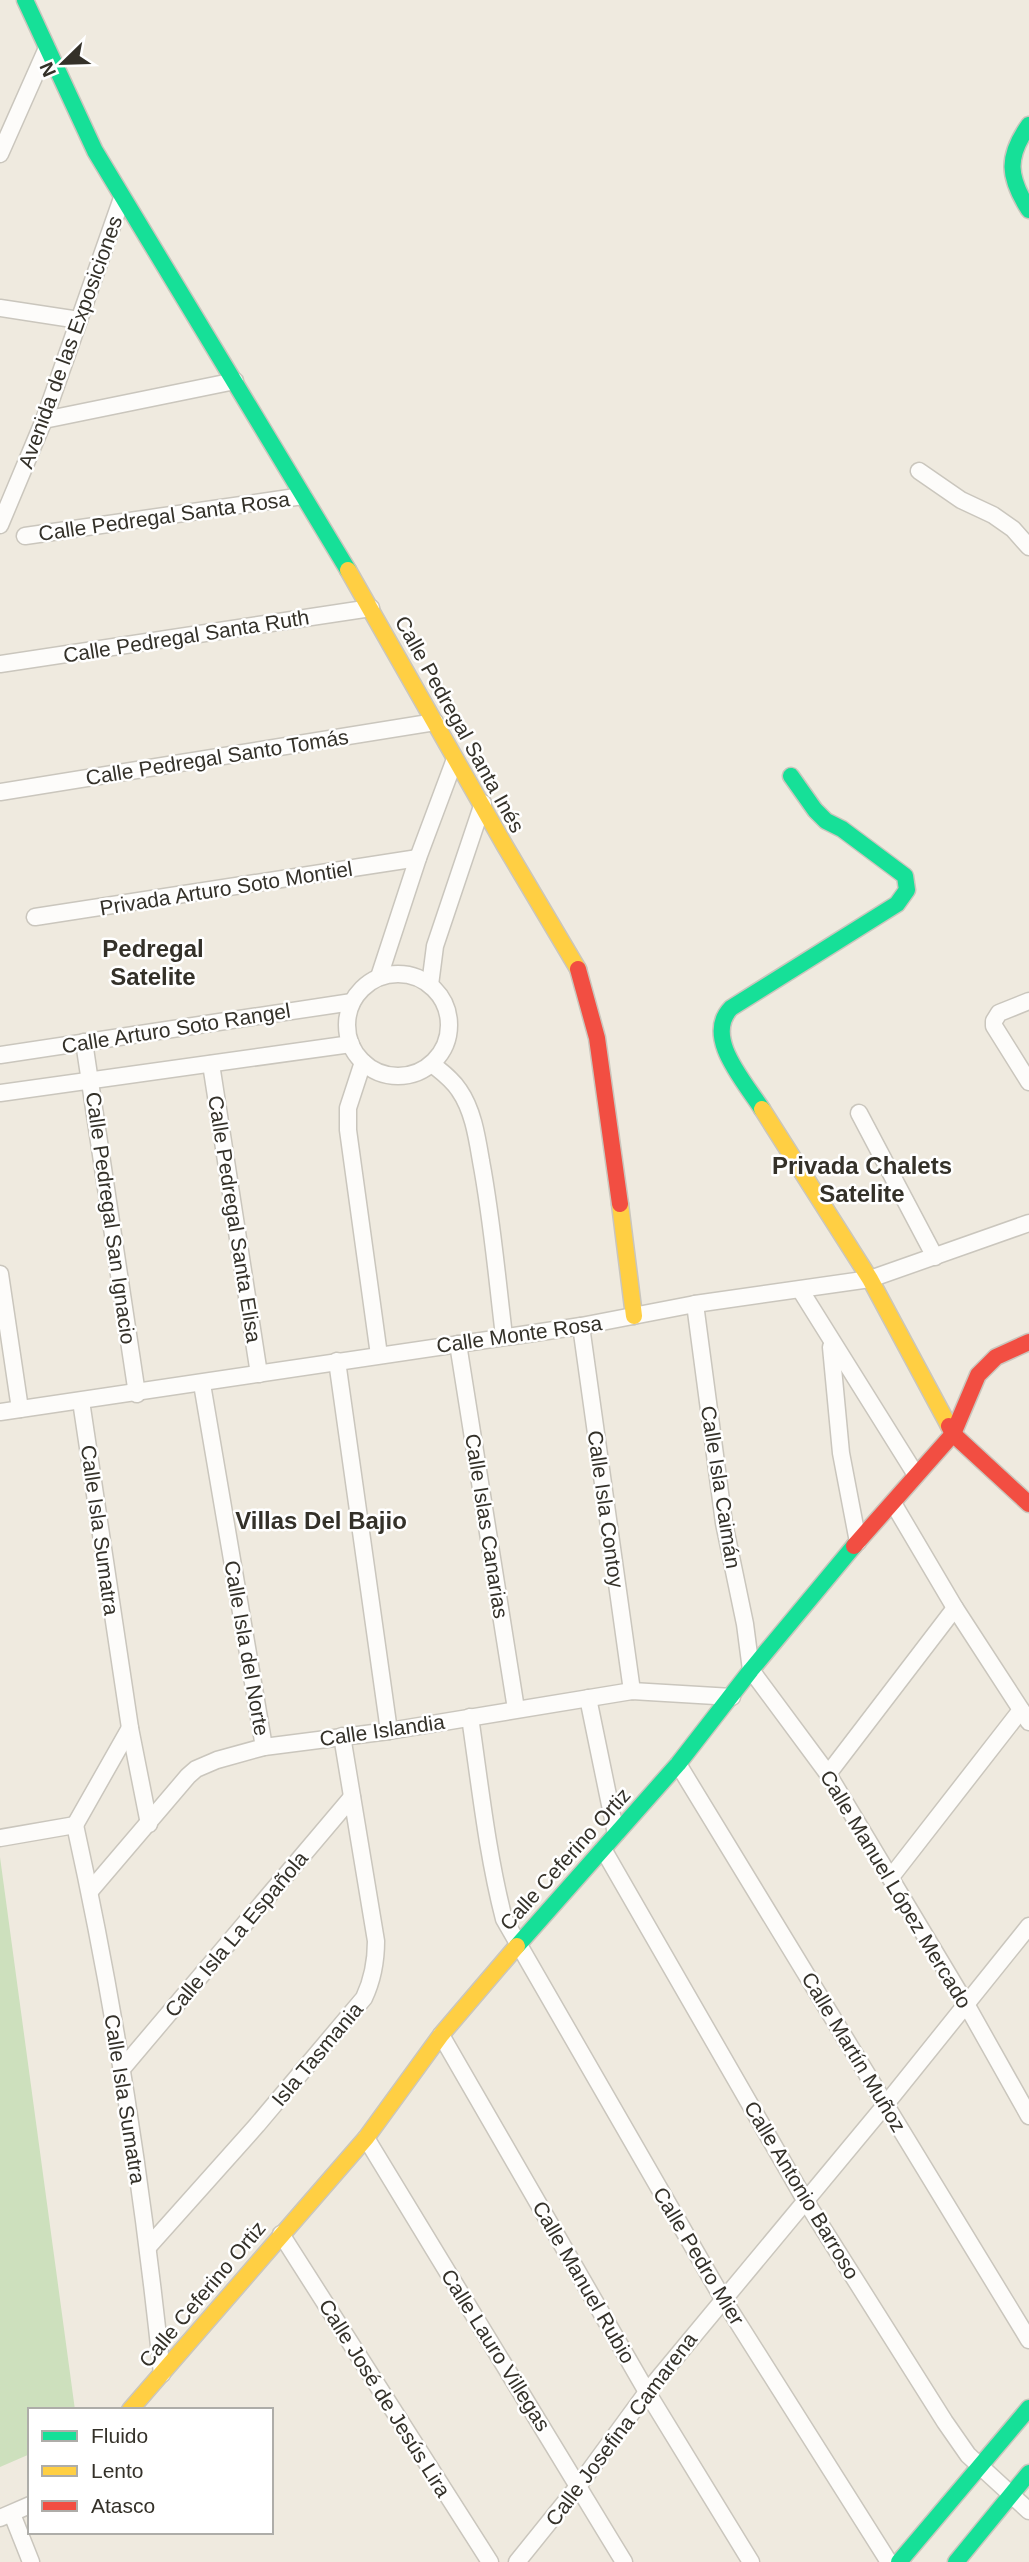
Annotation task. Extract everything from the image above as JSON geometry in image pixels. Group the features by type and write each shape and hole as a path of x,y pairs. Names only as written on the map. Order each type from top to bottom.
{"street":[{"name":"Calle Pedregal Santa Inés","path":"25,0 95,151 371,608 455,759 581,974 601,1062 634,1316"},
{"path":"0,154 47,48"},
{"path":"1027,131 1013,149 1010,169 1015,189 1029,210"},
{"name":"Avenida de las Exposiciones","path":"0,526 44,420 122,198"},
{"path":"0,308 79,320"},
{"path":"44,420 235,382"},
{"path":"919,471 961,500 993,515 1013,529 1029,547"},
{"name":"Calle Pedregal Santa Rosa","path":"25,536 303,496"},
{"name":"Calle Pedregal Santa Ruth","path":"0,664 371,608"},
{"name":"Calle Pedregal Santo Tomás","path":"0,792 435,722"},
{"path":"379,977 418,858 455,759"},
{"path":"791,776 826,821 842,829 905,876 907,890 897,904 723,1014 718,1026 720,1037 728,1055 870,1279 953,1434 1029,1504"},
{"path":"430,985 435,946 483,803"},
{"name":"Privada Arturo Soto Montiel","path":"35,917 418,858"},
{"path":"397,974 414,976 430,985 442,998 449,1015 449,1033 444,1050 432,1064 420,1072 405,1076 382,1074 363,1062 351,1044 347,1023 352,1002 363,987 379,977 397,974"},
{"path":"1029,1001 999,1013 993,1021 1029,1082"},
{"name":"Calle Arturo Soto Rangel","path":"0,1055 352,1002"},
{"name":"Calle Pedregal San Ignacio","path":"84,1042 137,1394"},
{"name":"Calle Arturo Soto Rangel","path":"0,1093 351,1044"},
{"path":"363,1062 348,1108 348,1130 379,1355"},
{"name":"Calle Pedregal Santa Elisa","path":"211,1064 259,1374"},
{"path":"432,1064 450,1078 460,1091 469,1109 476,1134 486,1185 505,1336"},
{"path":"859,1114 935,1257"},
{"name":"Calle Monte Rosa","path":"0,1412 137,1394 337,1361 581,1326 695,1304 801,1291 870,1279 1029,1223"},
{"path":"0,1274 20,1409"},
{"path":"801,1291 916,1475"},
{"name":"Calle Isla Caimán","path":"695,1304 724,1523 745,1624 751,1670"},
{"name":"Calle Isla Contoy","path":"581,1326 632,1691"},
{"path":"831,1342 841,1453 858,1542"},
{"name":"Calle Ceferino Ortiz","path":"132,2408 366,2138 441,2035 678,1764 751,1670 953,1434 978,1375 996,1357 1029,1342"},
{"name":"Calle Islas Canarias","path":"458,1344 516,1709"},
{"path":"337,1361 389,1731"},
{"name":"Calle Isla del Norte","path":"202,1384 264,1747"},
{"name":"Calle Isla Sumatra","path":"81,1401 130,1728 149,1824"},
{"path":"891,1877 1025,1716 955,1608 893,1503"},
{"path":"828,1774 955,1608"},
{"name":"Calle Manuel López Mercado","path":"751,1670 828,1774 966,2004 1029,2116"},
{"name":"Calle Islandia","path":"90,1891 196,1769 217,1760 264,1747 389,1731 632,1691 732,1697"},
{"path":"588,1698 615,1834"},
{"path":"470,1717 496,1886 504,1919 518,1945"},
{"path":"0,1838 75,1825 130,1728"},
{"name":"Isla Tasmania","path":"149,2246 257,2125 364,1998 370,1986 376,1958 376,1941 342,1737"},
{"name":"Calle Martín Muñoz","path":"678,1764 1029,2340"},
{"name":"Calle Isla La Española","path":"121,2070 352,1797"},
{"name":"Calle Isla Sumatra","path":"75,1825 90,1891 149,2246 162,2374"},
{"name":"Calle Antonio Barroso","path":"603,1849 805,2200 958,2443 1029,2511"},
{"name":"Calle Josefina Camarena","path":"517,2562 579,2485 647,2392 886,2104 1029,1926"},
{"name":"Calle Pedro Mier","path":"518,1945 723,2299 889,2562"},
{"name":"Calle Manuel Rubio","path":"441,2035 647,2392 751,2562"},
{"name":"Calle Lauro Villegas","path":"366,2138 624,2562"},
{"name":"Calle José de Jesús Lira","path":"281,2234 489,2562"},
{"path":"899,2562 1029,2408"},
{"path":"956,2562 1029,2473"},
{"path":"28,2506 6,2516 31,2562"}],"green space":[{"path":"0,1857 75,2408 28,2408 28,2455 0,2467"}],"traffic: fast":[{"path":"25,0 95,151 348,570"},
{"path":"1029,125 1016,147 1012,167 1017,187 1029,210"},
{"path":"762,1109 737,1073 724,1046 724,1020 731,1008 897,904 907,890 905,876 842,829 826,821 791,776"},
{"path":"517,1946 678,1764 751,1670 854,1546"},
{"path":"899,2562 1029,2408"},
{"path":"956,2562 1029,2473"}],"traffic: slow":[{"path":"348,570 578,969"},
{"path":"762,1109 870,1279 949,1426"},
{"path":"620,1204 634,1316"},
{"path":"132,2408 366,2138 441,2035 517,1946"}],"traffic: jam":[{"path":"578,969 597,1038 620,1204"},
{"path":"854,1546 953,1434 978,1375 996,1357 1029,1342"},
{"path":"949,1426 953,1434 1029,1504"}],"district":[{"name":"Pedregal Satelite","path":"153,962"},
{"name":"Privada Chalets Satelite","path":"862,1179"},
{"name":"Villas Del Bajio","path":"321,1520"}]}
